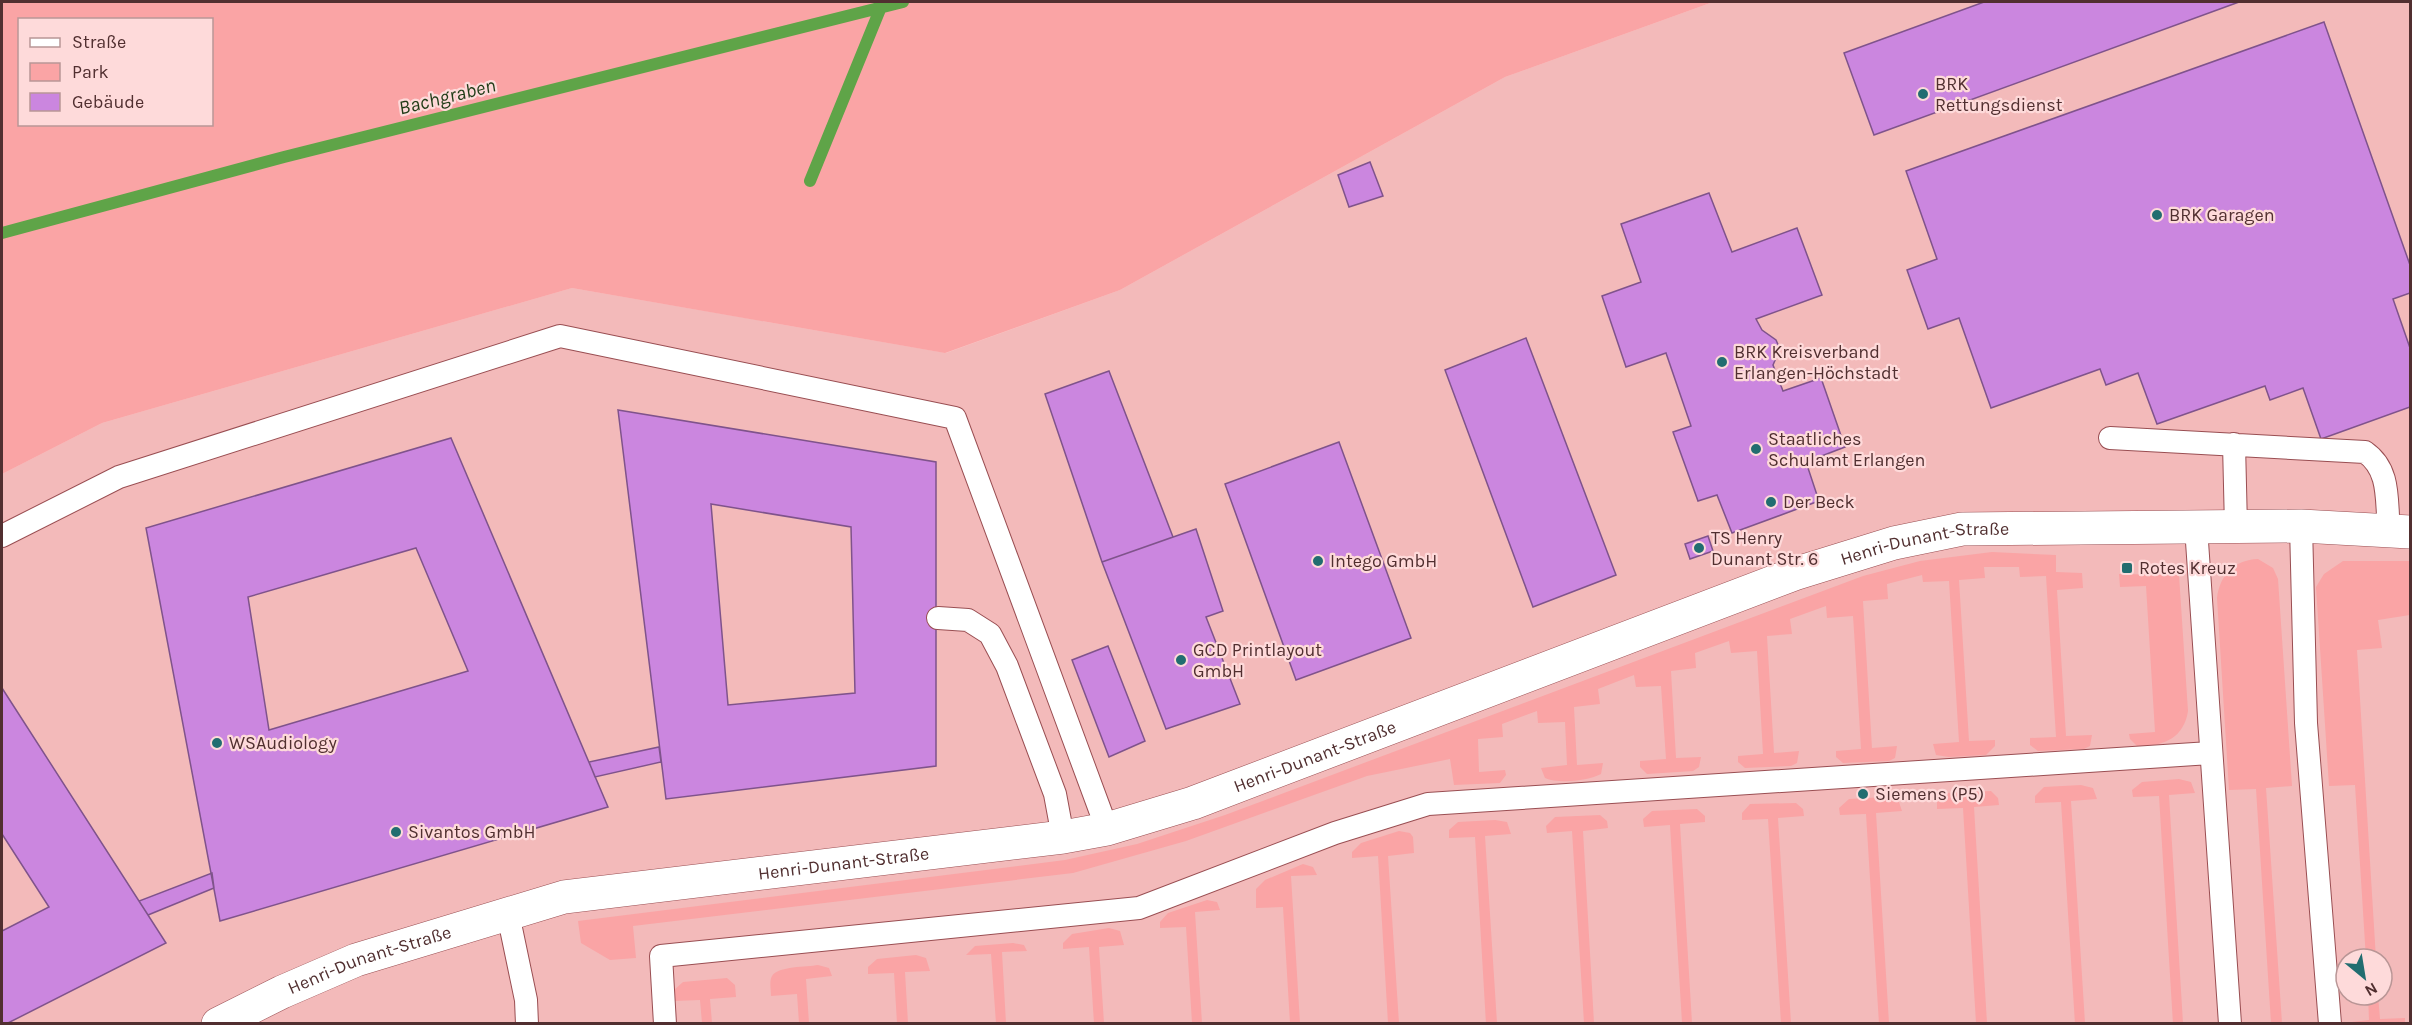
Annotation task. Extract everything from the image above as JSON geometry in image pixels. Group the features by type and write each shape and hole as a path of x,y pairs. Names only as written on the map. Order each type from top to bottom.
{"street":[{"name":"Henri-Dunant-Straße","path":"219,1023 282,992 356,960 564,897 1064,837 1107,829 1194,803 1794,574 1894,543 1962,530 2301,526 2400,531"}],"lane":[{"path":"2,536 119,477 560,336 955,418 1107,829"},
{"path":"2110,438 2365,452 2379,461 2400,531"},
{"path":"2234,444 2235,527"},
{"path":"2301,526 2306,723 2330,1023"},
{"path":"2196,527 2230,1023"},
{"path":"938,618 968,620 990,634 1007,666 1055,794 1064,837"},
{"path":"665,1023 661,956 1138,908 1335,833 1428,804 2210,753"},
{"path":"508,914 526,1000 527,1023"}],"shaded area":[{"path":"1713,2 2410,2 2410,1023 2,1024 2,474 102,423 572,288 946,353 1120,290 1505,77"}],"green space":[{"path":"2,2 1713,2 1505,77 1120,290 945,353 572,288 102,423 2,474"},
{"path":"1992,552 2056,555 2056,572 2082,573 2083,588 2057,590 2066,736 2092,735 2090,746 2084,749 2038,751 2030,745 2030,738 2056,737 2046,576 2020,577 2019,567 1984,567 1985,578 1959,580 1969,741 1995,740 1995,746 1986,755 1949,757 1936,755 1933,744 1959,742 1949,581 1923,582 1922,575 1887,584 1888,599 1863,601 1872,748 1897,746 1895,758 1889,761 1843,763 1836,757 1836,751 1861,749 1854,631 1853,616 1827,618 1826,606 1790,619 1792,634 1767,636 1774,753 1799,751 1797,763 1791,766 1745,768 1738,762 1738,756 1763,754 1757,651 1731,653 1729,641 1695,653 1696,668 1671,671 1676,758 1701,757 1699,767 1693,771 1647,774 1640,767 1640,761 1666,759 1661,686 1636,687 1634,675 1598,689 1600,704 1574,707 1577,765 1603,763 1601,774 1589,778 1565,781 1545,778 1541,768 1567,765 1565,722 1538,723 1537,711 1502,724 1503,737 1478,739 1479,772 1505,770 1506,775 1500,783 1454,785 1450,759 1367,776 1186,841 1073,873 633,926 636,958 610,960 581,943 578,921 1065,860 1137,844 1225,815 1863,576 1920,561"},
{"path":"2258,559 2273,568 2278,579 2292,786 2266,788 2282,1023 2271,1023 2256,789 2229,790 2217,598 2221,582 2230,570 2242,562"},
{"path":"2343,561 2410,561 2410,615 2378,620 2382,648 2357,650 2375,947 2365,947 2355,785 2329,786 2316,587 2324,574"},
{"path":"2119,574 2179,575 2188,711 2186,720 2177,734 2155,745 2137,746 2130,739 2129,734 2155,732 2146,586 2120,587"},
{"path":"2179,779 2191,782 2195,793 2169,795 2183,1023 2173,1024 2159,796 2133,797 2132,790 2142,782"},
{"path":"2081,785 2093,788 2097,799 2071,801 2085,1023 2075,1024 2061,802 2035,803 2035,796 2044,787"},
{"path":"1991,791 1998,798 1999,805 1974,807 1987,1023 1976,1023 1963,808 1937,809 1937,802 1946,793"},
{"path":"1886,797 1898,799 1902,811 1876,813 1889,1023 1879,1024 1866,814 1840,815 1839,808 1849,799"},
{"path":"1796,803 1803,809 1804,816 1778,818 1791,1023 1781,1023 1768,819 1742,820 1742,813 1750,804"},
{"path":"1697,809 1705,816 1705,822 1680,824 1692,1023 1682,1023 1670,825 1644,827 1643,819 1652,811"},
{"path":"1600,815 1607,821 1608,828 1583,831 1594,1023 1584,1023 1572,831 1547,833 1546,826 1555,817"},
{"path":"1495,820 1507,822 1511,834 1485,836 1497,1023 1486,1024 1475,837 1449,838 1449,830 1458,822"},
{"path":"1399,831 1410,833 1413,837 1414,853 1388,856 1399,1023 1388,1023 1378,856 1352,858 1352,852 1361,843"},
{"path":"1303,864 1313,867 1317,875 1291,876 1300,1023 1290,1023 1283,907 1256,908 1256,889 1265,880"},
{"path":"1207,900 1217,902 1220,910 1195,912 1202,1023 1192,1023 1186,927 1160,928 1160,922 1168,913"},
{"path":"1109,928 1120,931 1124,945 1099,947 1104,1023 1094,1023 1089,947 1063,949 1063,943 1072,934"},
{"path":"1013,943 1024,945 1027,951 1002,952 1006,1023 996,1023 991,954 966,955 975,946"},
{"path":"916,955 926,958 930,971 905,972 908,1023 897,1023 894,973 868,974 868,967 877,959"},
{"path":"818,965 829,968 832,976 806,979 809,1023 799,1023 797,994 771,996 771,978 780,970"},
{"path":"727,978 735,985 736,997 710,999 712,1023 702,1023 700,1000 674,1001 674,990 683,982"},
{"path":"2368,1007 2379,1007 2380,1019 2405,1018 2405,1023 2343,1023 2369,1020"}],"building":[{"name":"BRK Rettungsdienst","path":"1984,2 2239,2 1874,135 1844,53"},
{"name":"BRK Garagen","path":"2324,22 2410,265 2410,293 2393,299 2410,348 2410,407 2321,439 2303,388 2270,400 2265,386 2157,424 2138,373 2106,385 2100,369 1991,408 1959,318 1928,329 1907,270 1937,259 1906,171"},
{"path":"1370,162 1383,196 1349,207 1338,175"},
{"name":"BRK Kreisverband Erlangen-Höchstadt","path":"1709,193 1732,252 1797,228 1822,295 1756,319 1762,330 1776,340 1780,349 1773,365 1783,391 1821,378 1845,447 1806,462 1819,501 1732,533 1717,495 1698,501 1673,432 1691,426 1666,353 1626,367 1602,296 1641,282 1621,224"},
{"path":"1526,338 1616,575 1533,607 1445,370"},
{"path":"1109,371 1173,537 1102,562 1045,394"},
{"path":"618,410 936,462 936,766 666,799","holes":["711,504 851,527 855,693 728,705"]},
{"path":"451,438 608,807 220,921 146,528","holes":["416,548 468,671 269,730 248,597"]},
{"name":"Intego GmbH","path":"1339,442 1411,638 1296,680 1225,484"},
{"name":"GCD Printlayout GmbH","path":"1196,529 1223,611 1206,617 1240,704 1166,729 1102,562"},
{"name":"TS Henry Dunant Str. 6","path":"1708,536 1713,551 1690,559 1685,544"},
{"path":"1108,646 1145,741 1109,757 1072,660"},
{"path":"2,688 166,943 6,1024 2,1024 2,931 49,907 2,834"},
{"path":"659,747 661,762 595,777 589,762"},
{"path":"212,873 214,888 148,915 139,901"}],"waterway":[{"name":"Bachgraben","path":"2,233 284,157 903,2"},
{"path":"810,181 881,7"}],"place":[{"name":"BRK Rettungsdienst","path":"1923,94"},
{"name":"BRK Garagen","path":"2157,215"},
{"name":"BRK Kreisverband Erlangen-Höchstadt","path":"1722,362"},
{"name":"Staatliches Schulamt Erlangen","path":"1756,449"},
{"name":"Der Beck","path":"1771,502"},
{"name":"TS Henry Dunant Str. 6","path":"1699,548"},
{"name":"Intego GmbH","path":"1318,561"},
{"name":"Rotes Kreuz","path":"2127,568"},
{"name":"GCD Printlayout GmbH","path":"1181,660"},
{"name":"WSAudiology","path":"217,743"},
{"name":"Siemens (P5)","path":"1863,794"},
{"name":"Sivantos GmbH","path":"396,832"}]}
